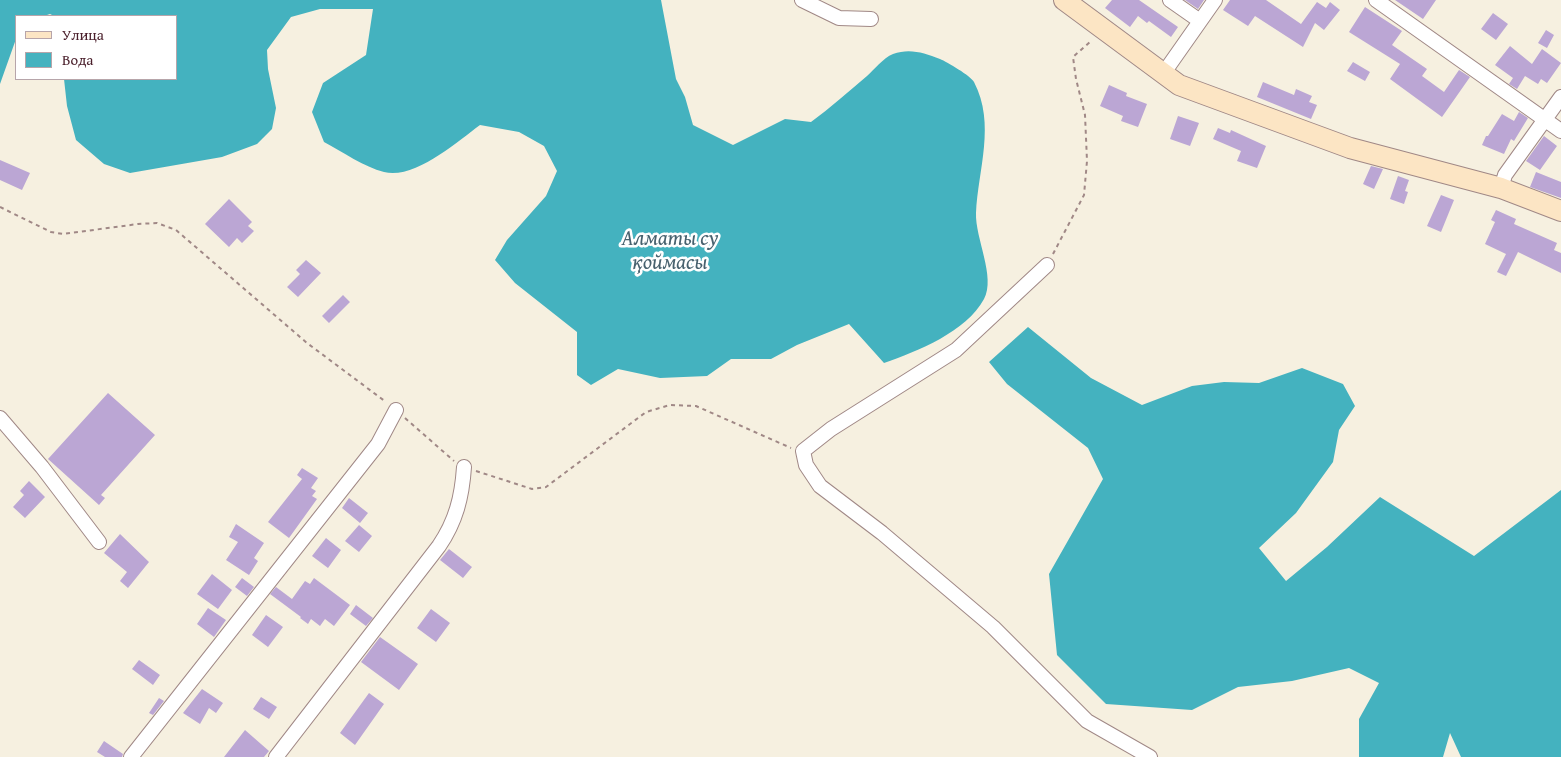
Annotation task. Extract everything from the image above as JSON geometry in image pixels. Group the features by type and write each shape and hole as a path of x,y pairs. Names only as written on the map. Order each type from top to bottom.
{"street":[{"path":"802,0 839,18 871,19"},
{"path":"1064,0 1179,85 1350,148 1501,188 1561,211"},
{"path":"1170,0 1200,21"},
{"path":"1163,74 1215,0"},
{"path":"1376,0 1561,131"},
{"path":"1501,188 1506,175 1561,97"},
{"path":"1047,265 956,350 831,429 803,451 806,465 820,486 882,533 993,627 1087,721 1150,757"},
{"path":"131,757 378,444 396,410"},
{"path":"0,418 42,467 99,542"},
{"path":"276,757 451,529 462,488 464,467"}],"path":[{"path":"1047,265 1084,195 1087,161 1085,115 1076,79 1073,57 1086,44 1107,32"},
{"path":"0,208 51,232 63,234 138,224 157,224 176,230 307,343 396,410 446,456 464,467 532,489 546,487 646,412 670,405 696,406 780,445"}],"water":[{"name":"Алматы су қоймасы","path":"0,0 661,0 676,79 685,97 693,125 733,145 785,119 811,122 889,56 905,51 917,52 943,61 968,76 974,82 980,98 984,114 985,131 976,213 988,280 987,290 984,299 976,311 953,331 911,353 884,363 849,324 797,345 771,359 731,359 707,376 660,378 618,369 591,385 577,375 577,332 515,283 495,260 507,240 546,196 557,171 544,146 519,132 480,125 435,158 408,170 396,173 384,172 369,167 324,142 312,112 323,83 366,55 373,9 320,9 291,17 267,50 268,69 276,108 272,129 257,144 222,157 130,173 104,164 76,140 67,106 64,80 178,80 178,15 15,15 15,42 0,84"},
{"path":"1028,327 1091,378 1142,405 1192,386 1224,382 1259,383 1302,368 1343,384 1355,406 1339,430 1333,462 1296,513 1259,548 1286,581 1327,547 1380,497 1474,556 1561,490 1561,757 1461,757 1450,733 1443,757 1359,757 1359,719 1379,683 1349,668 1292,681 1238,687 1192,710 1106,704 1057,655 1049,574 1103,479 1088,448 1007,384 989,362"}],"building":[{"path":"1112,0 1139,0 1178,27 1171,37 1149,21 1147,23 1138,16 1130,27 1105,8"},
{"path":"1185,0 1204,0 1198,9"},
{"path":"1230,0 1266,0 1301,24 1317,2 1326,8 1330,2 1340,10 1324,30 1315,23 1303,47 1255,16 1248,26 1223,10"},
{"path":"1395,0 1436,0 1423,19"},
{"path":"1365,7 1402,31 1392,45 1427,69 1422,76 1444,92 1459,70 1470,77 1442,117 1390,79 1400,64 1349,32"},
{"path":"1493,13 1508,24 1496,40 1481,29"},
{"path":"1546,30 1554,35 1547,48 1538,43"},
{"path":"1510,46 1532,64 1542,49 1561,63 1547,83 1541,79 1538,84 1525,76 1517,89 1509,84 1513,78 1495,65"},
{"path":"1353,62 1370,72 1365,81 1347,71"},
{"path":"1263,82 1294,95 1296,89 1312,96 1309,102 1317,105 1311,119 1257,97"},
{"path":"1109,85 1127,93 1126,96 1147,104 1138,127 1121,121 1123,116 1100,106"},
{"path":"1519,112 1528,118 1514,141 1511,139 1504,154 1482,145 1486,136 1488,136 1502,114 1514,121"},
{"path":"1178,116 1199,123 1190,146 1170,139"},
{"path":"1218,128 1230,133 1231,130 1266,146 1257,168 1237,161 1241,151 1213,139"},
{"path":"1544,136 1557,146 1540,170 1526,161"},
{"path":"0,160 30,173 22,190 0,180"},
{"path":"1371,166 1383,169 1374,189 1363,184"},
{"path":"1536,172 1561,182 1561,198 1530,187"},
{"path":"1398,176 1409,180 1405,191 1408,192 1404,204 1390,199"},
{"path":"1441,195 1454,200 1441,232 1427,226"},
{"path":"229,199 252,222 248,226 254,231 242,243 237,238 229,247 205,224"},
{"path":"1496,210 1516,219 1514,224 1557,243 1554,250 1561,253 1561,273 1518,252 1506,276 1497,272 1506,254 1485,244 1495,222 1491,220"},
{"path":"306,260 321,273 298,297 287,287 300,274 296,270"},
{"path":"343,295 350,302 329,323 322,316"},
{"path":"108,393 155,435 101,495 105,498 99,505 48,459"},
{"path":"302,468 318,478 311,488 316,491 312,496 317,499 289,538 268,522 302,479 297,475"},
{"path":"29,481 45,497 25,518 13,507 24,495 20,491"},
{"path":"349,498 368,513 360,523 342,508"},
{"path":"236,524 264,543 254,558 258,561 249,575 226,560 238,542 229,537"},
{"path":"359,525 372,536 359,552 345,541"},
{"path":"120,534 149,562 128,588 120,581 127,572 104,553"},
{"path":"326,538 341,550 328,568 312,556"},
{"path":"449,549 472,567 463,578 440,560"},
{"path":"212,574 232,590 218,609 197,594"},
{"path":"242,578 254,587 247,596 235,587"},
{"path":"314,578 350,605 334,626 325,619 320,626 311,619 308,624 270,594 276,587 292,599 305,581 310,584"},
{"path":"356,605 373,618 366,626 350,614"},
{"path":"208,608 226,620 214,637 197,624"},
{"path":"431,609 450,623 436,642 417,628"},
{"path":"266,615 283,627 268,647 252,635"},
{"path":"380,637 418,664 399,690 361,662"},
{"path":"139,660 160,675 153,685 132,669"},
{"path":"202,689 223,703 216,713 209,708 200,724 183,713"},
{"path":"369,693 384,704 355,745 340,733"},
{"path":"261,697 277,707 269,719 253,709"},
{"path":"159,698 164,701 153,715 149,713"},
{"path":"245,730 269,751 264,757 224,757"},
{"path":"104,741 123,754 122,757 105,757 97,752"}]}
